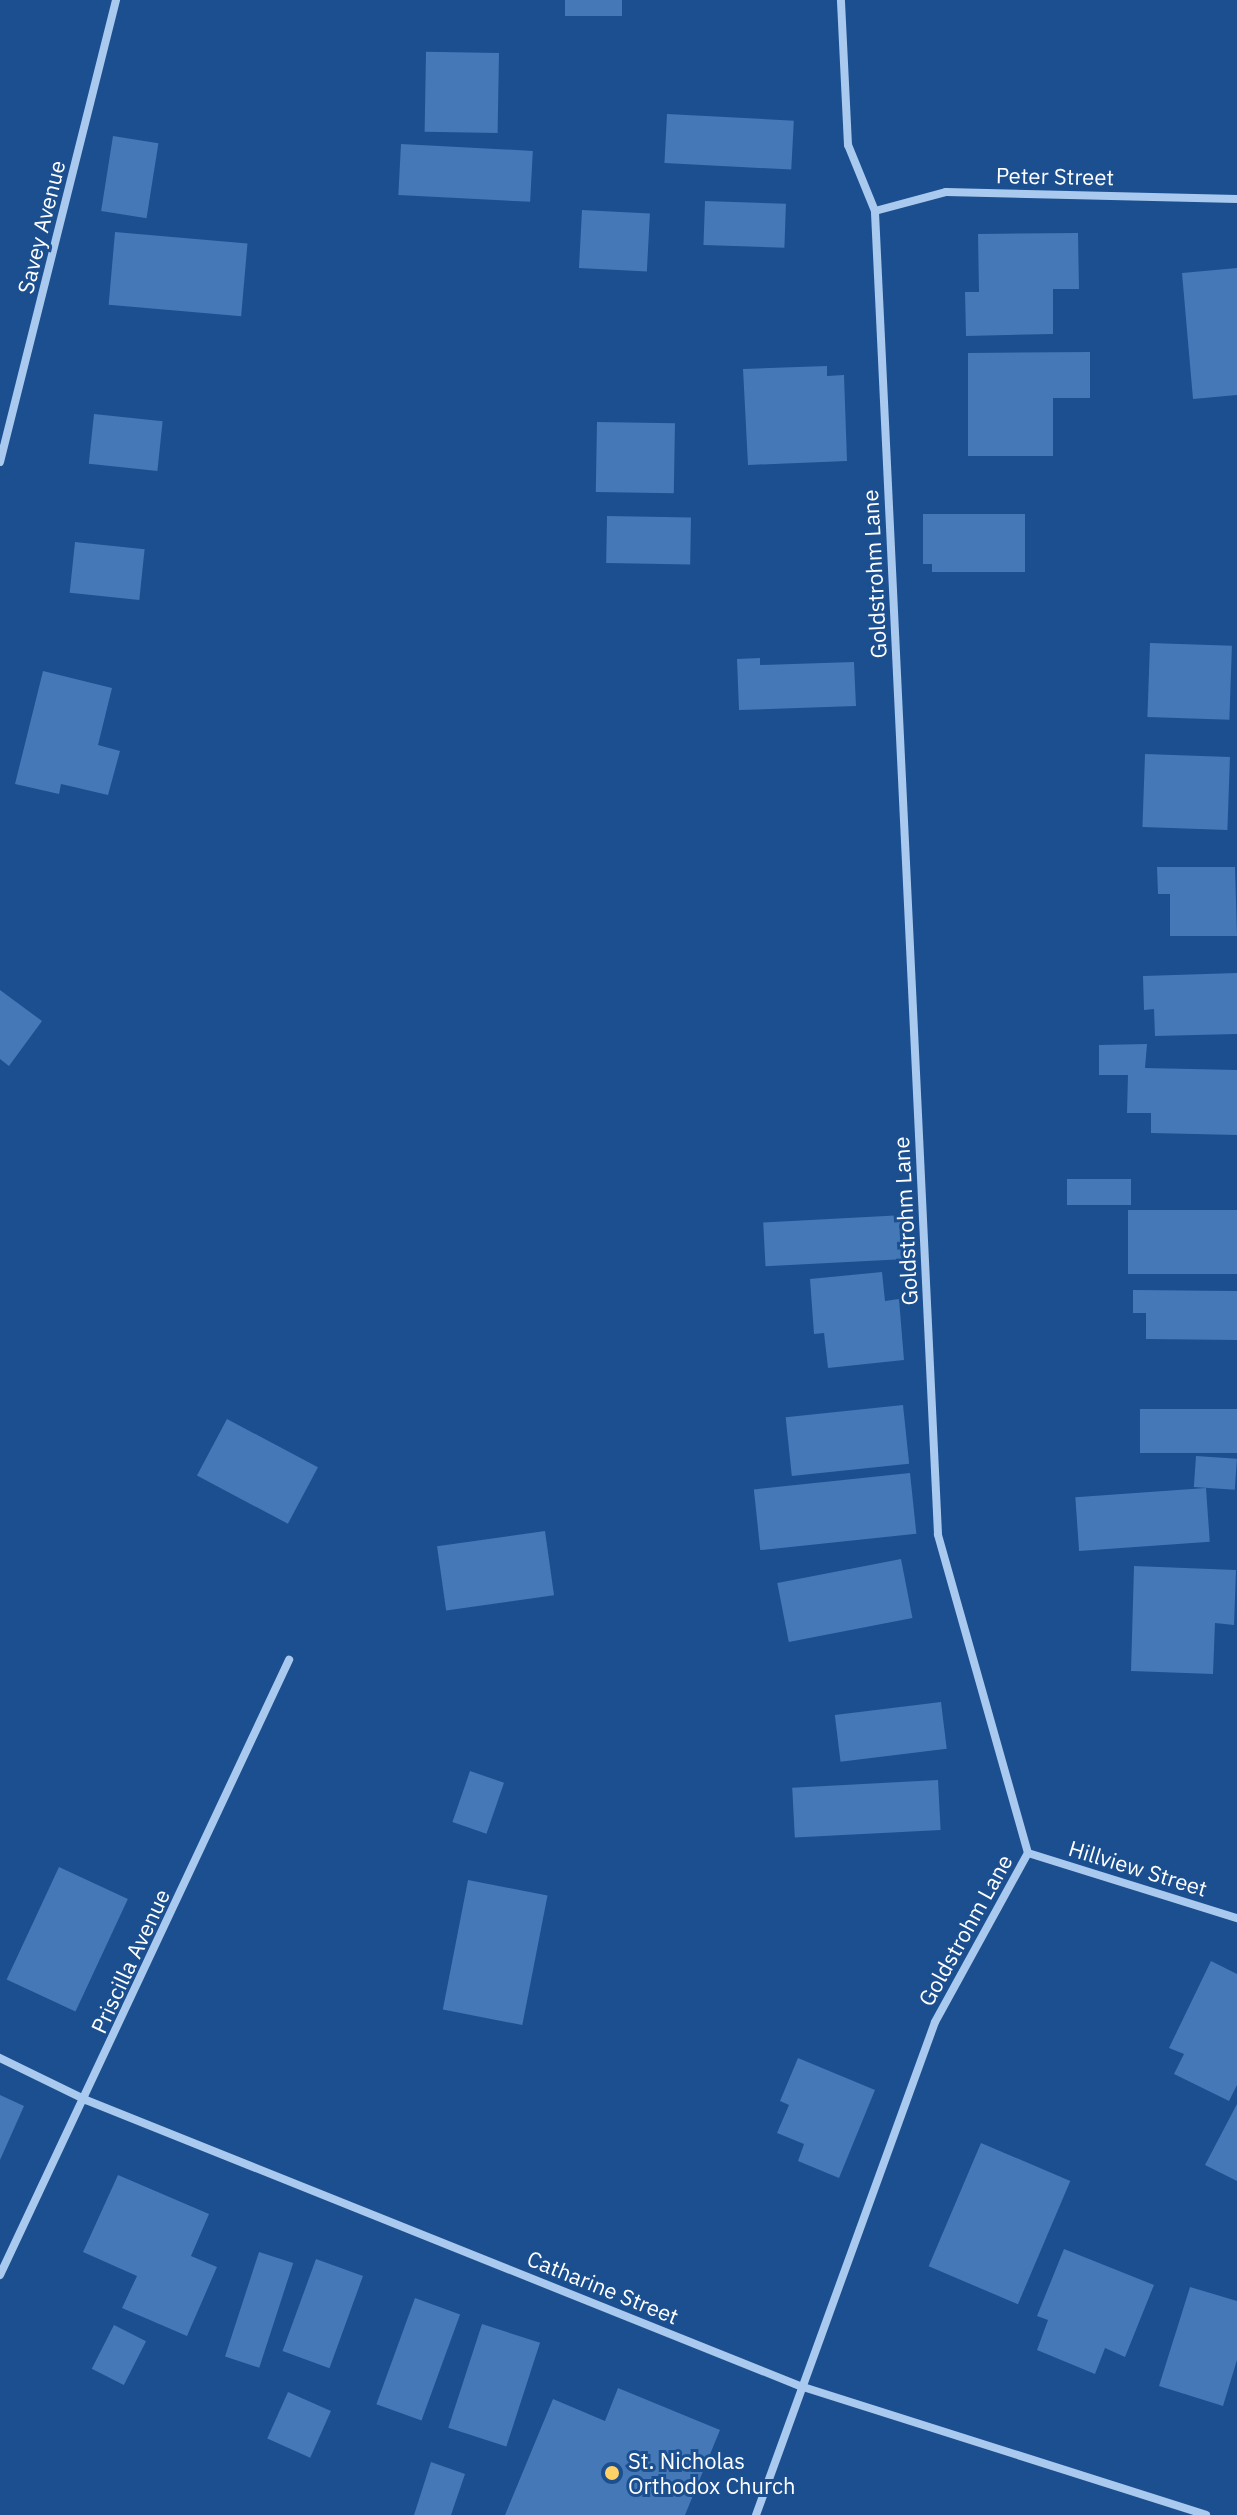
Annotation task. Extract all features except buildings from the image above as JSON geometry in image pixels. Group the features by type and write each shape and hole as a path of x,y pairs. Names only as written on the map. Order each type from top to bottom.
{"street":[{"name":"Savey Avenue","path":"0,462 116,0"},
{"name":"Goldstrohm Lane","path":"756,2515 800,2386 935,2022 1028,1853 938,1534 875,211 848,145 841,0"},
{"name":"Peter Street","path":"875,211 946,192 1237,199"},
{"name":"Priscilla Avenue","path":"0,2275 86,2100 289,1660"},
{"name":"Hillview Street","path":"1028,1853 1237,1918"},
{"name":"Catharine Street","path":"0,2058 86,2100 800,2386 1206,2515"}],"place":[{"name":"St. Nicholas Orthodox Church","path":"612,2473"}]}
